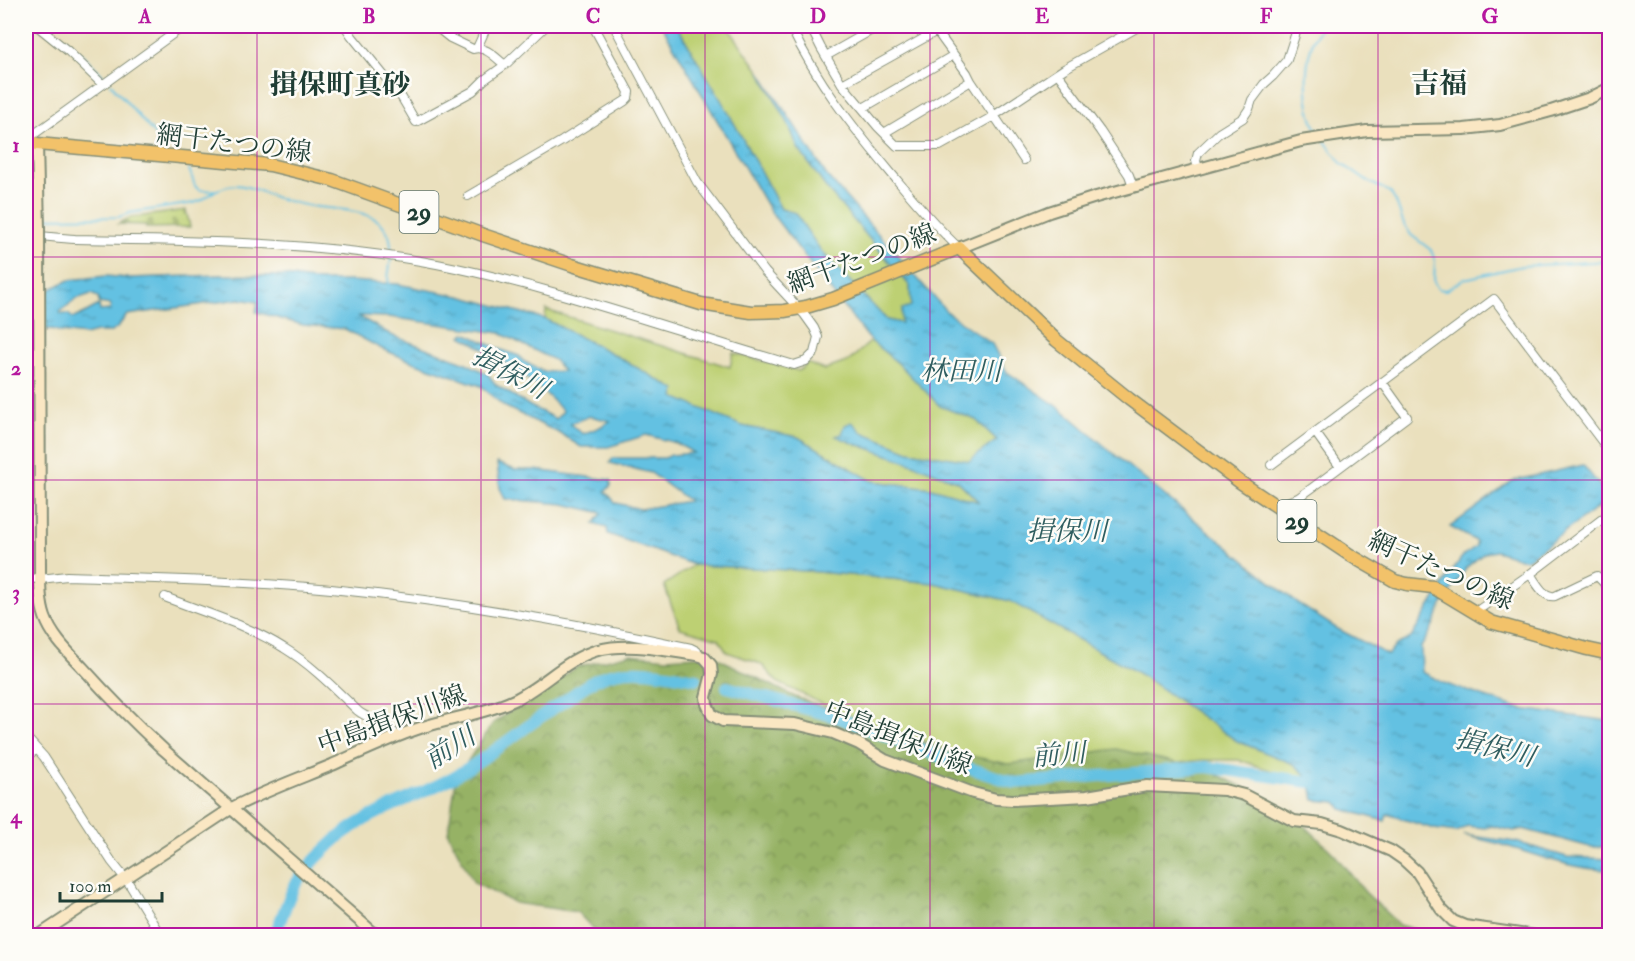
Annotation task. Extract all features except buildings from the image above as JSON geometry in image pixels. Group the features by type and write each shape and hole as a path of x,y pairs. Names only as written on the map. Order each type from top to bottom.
{"main road":[{"path":"956,249 1049,212 1133,186 1301,141 1367,131 1464,129 1500,125 1590,98 1610,88"},
{"name":"網干たつの線","path":"29,140 270,165 332,180 529,250 701,304 751,312 784,311 802,307 854,291 956,249 1056,340 1129,399 1222,469 1382,575 1407,584 1433,587 1491,622 1610,654"},
{"path":"29,140 39,229 40,575 45,616 51,630 64,648 131,720 377,936"},
{"name":"中島揖保川線","path":"38,936 232,808 266,791 418,729 493,708 513,700 533,690 569,663 597,651 613,647 630,647 704,657 711,665 712,674 706,697 707,704 712,715 723,721 795,724 833,734 859,744 885,760 973,793 996,799 1087,796 1147,786 1224,790 1244,795 1294,821 1322,824 1342,830 1390,851 1417,872 1441,909 1453,921 1465,926 1535,936"}],"street":[{"path":"37,26 68,51 102,84"},
{"path":"29,140 102,84 184,26"},
{"path":"345,26 402,98 416,122 473,91 505,65 546,26"},
{"path":"435,26 450,38 473,49 487,51 505,65"},
{"path":"477,48 488,26"},
{"path":"468,196 562,141 628,98 628,92 593,26"},
{"path":"26,236 267,244 358,253 435,264 546,290 794,364 806,361 814,353 818,337 802,307 765,272 697,182 614,26"},
{"path":"790,26 819,79 850,124 956,249"},
{"path":"811,26 842,84 897,146 940,146 1140,26"},
{"path":"826,56 879,26"},
{"path":"1198,168 1196,161 1198,153 1219,133 1243,118 1252,100 1264,84 1287,60 1298,26"},
{"path":"842,84 935,28 1024,160"},
{"path":"863,108 954,55"},
{"path":"1058,74 1128,173 1133,186"},
{"path":"884,133 971,81"},
{"path":"1271,465 1494,299 1610,452"},
{"path":"1276,506 1298,498 1407,417 1383,382"},
{"path":"1315,432 1340,467"},
{"path":"1474,613 1610,513"},
{"path":"1530,574 1545,594 1550,597 1597,576 1607,586 1610,584"},
{"path":"26,578 40,575 238,582 381,595 450,603 564,622 691,648 697,651 697,655"},
{"path":"165,597 248,630 284,648 303,661 358,711 391,729 397,737"},
{"path":"26,737 44,757 112,862 126,879 161,936"},
{"path":"26,755 37,750"}],"green space":[{"path":"677,26 727,26 760,72 788,123 798,148 827,189 910,286 911,307 901,323 887,320 821,251 795,213 781,209 727,110"},
{"path":"186,210 190,227 146,228 146,225 118,224 129,218"},
{"path":"546,310 730,367 733,353 799,371 807,363 824,370 849,361 871,341 899,364 940,406 976,420 997,440 969,461 909,451 862,432 852,423 837,436 959,482 980,503 931,488 872,481 798,437 742,426 673,397 675,389 545,319"},
{"path":"694,565 807,571 934,583 1010,601 1140,674 1237,741 1294,764 1310,778 1308,785 1239,760 1202,760 1104,770 988,763 837,711 777,682 761,664 727,652 719,639 680,628 664,585"},
{"path":"630,654 667,658 712,655 795,697 946,751 1009,764 1116,749 1208,770 1289,810 1335,855 1365,892 1399,925 1434,935 599,935 577,912 515,903 474,883 448,833 456,779 493,723 577,667"}],"water":[{"name":"揖保川","path":"662,26 677,26 727,110 781,209 795,213 821,251 887,320 901,323 902,309 911,306 910,286 827,189 798,148 788,123 760,72 827,176 948,313 992,344 1007,372 1060,408 1297,603 1336,628 1388,655 1396,645 1411,638 1462,557 1476,546 1476,541 1450,527 1512,481 1583,465 1606,493 1605,502 1526,560 1496,551 1484,553 1467,567 1443,603 1421,647 1422,672 1446,684 1521,709 1609,721 1609,847 1590,847 1523,829 1514,831 1492,826 1485,828 1467,826 1457,832 1434,829 1387,814 1385,821 1342,809 1337,802 1314,800 1310,779 1294,764 1237,741 1140,674 1010,601 934,583 807,571 694,565 608,534 607,528 594,524 602,513 564,504 505,499 500,488 497,463 515,470 535,470 611,480 611,486 605,491 616,503 640,509 689,501 651,473 610,463 613,458 665,458 671,455 694,453 676,443 646,435 608,447 581,447 561,434 504,406 481,386 382,349 345,329 303,325 256,312 258,302 239,299 127,315 111,332 85,335 52,329 26,332 26,301 69,280 106,276 128,278 221,275 285,276 319,281 397,284 460,296 545,319 676,390 674,397 742,426 798,437 872,481 931,488 979,502 959,482 836,436 842,434 845,425 852,422 862,432 909,451 969,461 997,440 976,420 940,406 899,364 871,341 770,211","holes":["91,294 98,297 99,303 111,305 110,310 100,311 99,305 73,318 68,314 61,314 60,312 76,299","358,316 389,317 500,333 554,360 563,371 544,372 523,361 519,356 465,333 462,336 528,379 563,411 556,419 496,385 488,374 464,362 393,336","590,416 610,421 583,434 570,424"]},
{"name":"揖保川","path":"1463,835 1516,842 1567,857 1609,859 1609,870 1567,864"}],"waterway":[{"path":"45,26 85,57 106,79"},
{"path":"1319,133 1309,109 1307,79 1311,49 1315,36 1322,26"},
{"path":"110,83 163,144"},
{"path":"1324,140 1341,163 1365,180 1390,192 1411,235 1431,250 1435,261 1434,282 1438,289 1446,290 1464,279 1522,266 1610,261"},
{"path":"189,169 195,186 199,190 215,190 241,185 301,204 364,214 375,219 384,227 390,238 391,253"},
{"path":"43,218 119,217 129,213 194,203 215,191"},
{"path":"26,218 35,218"},
{"path":"389,285 391,258"},
{"name":"前川","path":"274,936 292,890 302,875 328,847 356,825 469,768 593,681 625,671 656,672 696,679"},
{"name":"前川","path":"727,687 836,717 1015,783 1207,767 1310,782 1324,776"}],"district":[{"name":"吉福","path":"1439,84"},
{"name":"揖保町真砂","path":"340,85"}],"water label":[{"name":"林田川","path":"961,371"}]}
